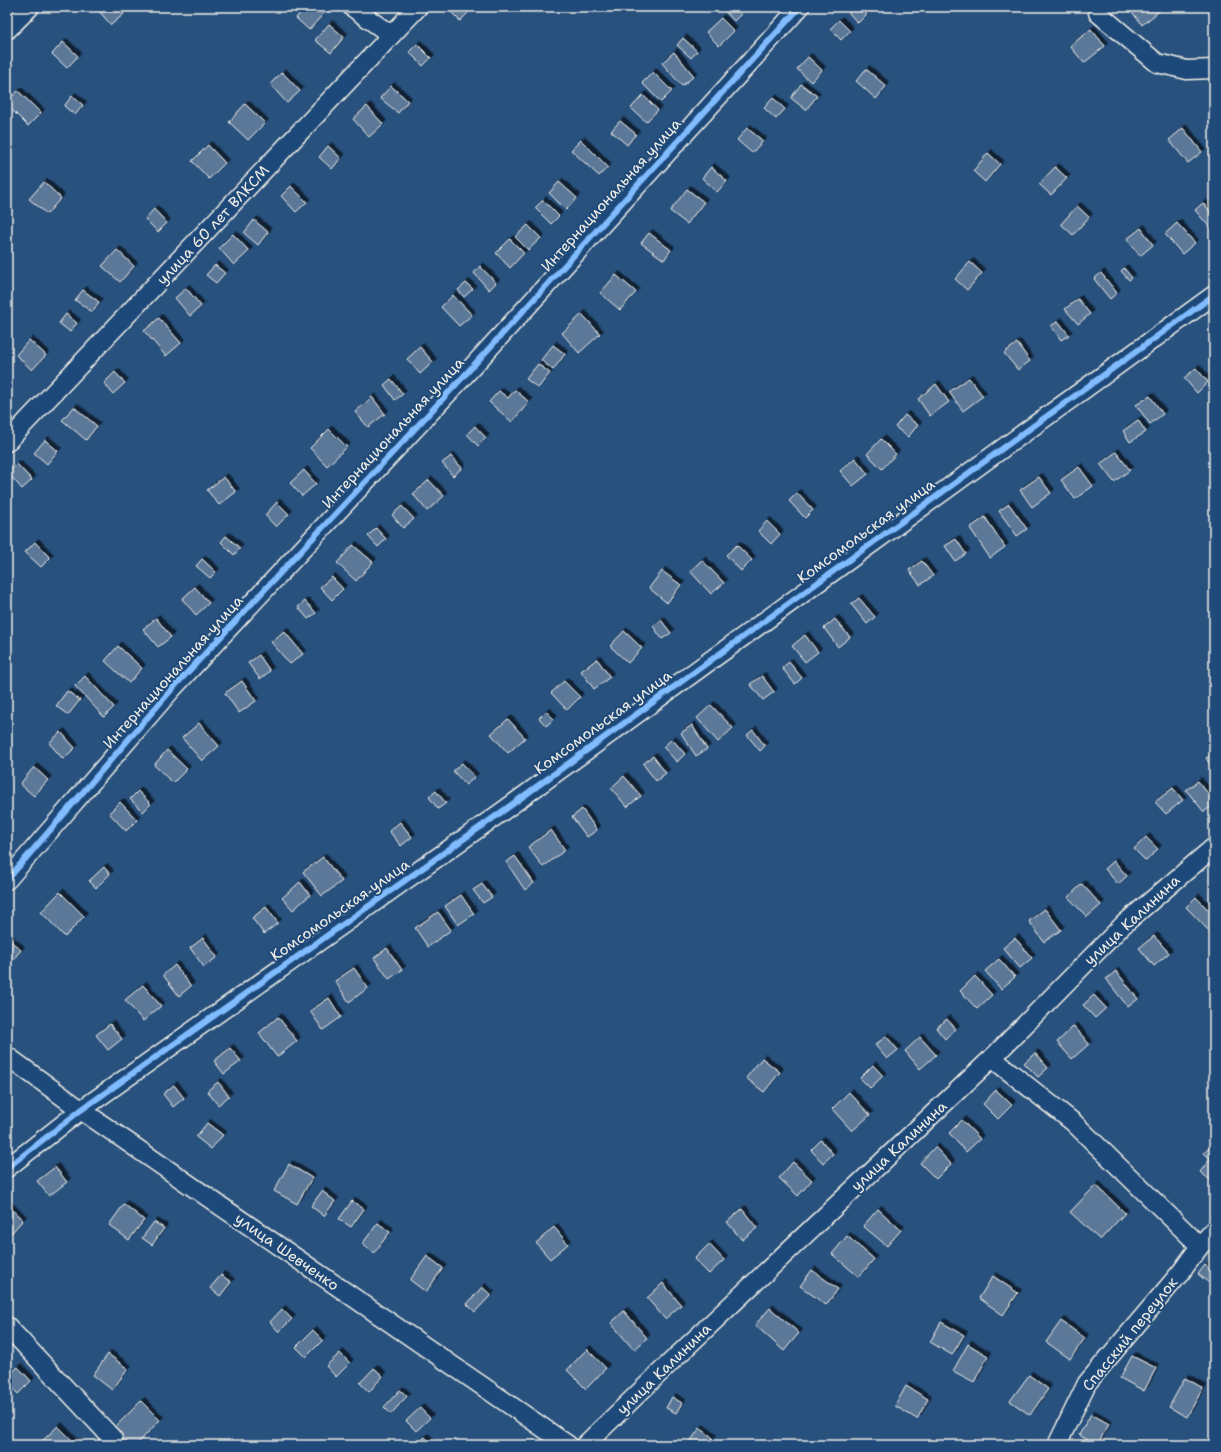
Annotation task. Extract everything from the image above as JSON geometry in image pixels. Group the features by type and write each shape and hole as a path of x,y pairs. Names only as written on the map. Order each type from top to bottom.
{"street":[{"path":"7,30 30,7"},
{"path":"352,7 392,35"},
{"name":"улица 60 лет ВЛКСМ","path":"7,442 418,7"},
{"name":"Интернациональная улица","path":"7,880 172,689 463,377 800,7"},
{"path":"1098,13 1157,62 1187,70 1214,69"},
{"name":"Комсомольская улица","path":"7,1168 81,1110 503,811 1214,294"},
{"name":"улица Калинина","path":"585,1445 992,1058 1124,924 1214,847"},
{"name":"улица Шевченко","path":"7,1056 81,1110 568,1445"},
{"path":"992,1058 1073,1122 1200,1246"},
{"name":"Спасский переулок","path":"1057,1445 1087,1383 1181,1272 1214,1230"},
{"path":"7,1326 113,1439 107,1445"}],"building":[{"path":"101,7 118,7 124,14 111,25 98,10"},
{"path":"305,7 319,7 325,12 309,30 296,18"},
{"path":"470,7 472,9 460,21 447,8"},
{"path":"721,7 739,7 743,12 734,21"},
{"path":"851,7 860,7 867,14 858,23 847,11"},
{"path":"1129,8 1163,8 1142,25"},
{"path":"721,18 734,31 719,46 706,32"},
{"path":"839,20 850,31 841,40 830,29"},
{"path":"329,24 344,37 331,53 315,40"},
{"path":"1091,29 1105,46 1084,63 1070,46"},
{"path":"683,38 697,51 691,58 677,45"},
{"path":"63,42 78,56 67,68 52,54"},
{"path":"417,44 431,58 423,66 409,52"},
{"path":"674,52 694,76 682,86 662,63"},
{"path":"808,57 822,70 811,82 797,69"},
{"path":"866,69 886,86 876,99 856,81"},
{"path":"282,72 300,91 287,103 270,84"},
{"path":"653,72 672,91 661,102 642,83"},
{"path":"801,84 817,96 806,110 791,98"},
{"path":"391,86 408,101 398,113 380,98"},
{"path":"18,91 41,113 28,126 7,105 7,101"},
{"path":"643,95 658,110 646,122 631,108"},
{"path":"72,96 83,105 75,115 64,106"},
{"path":"773,98 785,109 776,119 764,108"},
{"path":"245,104 265,123 248,140 229,122"},
{"path":"367,106 383,124 369,137 353,119"},
{"path":"620,121 636,134 627,145 611,131"},
{"path":"747,128 763,141 752,153 737,140"},
{"path":"1183,128 1202,152 1188,163 1169,140"},
{"path":"581,140 608,167 599,176 571,150"},
{"path":"208,145 225,163 209,179 192,161"},
{"path":"328,146 341,158 332,169 319,157"},
{"path":"988,153 1000,164 985,182 973,171"},
{"path":"711,167 727,181 717,192 702,178"},
{"path":"1055,167 1067,178 1051,195 1039,184"},
{"path":"44,182 61,198 47,214 29,199"},
{"path":"559,182 577,198 566,210 549,193"},
{"path":"291,186 307,202 296,212 281,196"},
{"path":"687,189 704,202 687,224 670,211"},
{"path":"543,200 559,216 551,224 535,208"},
{"path":"1203,203 1214,216 1214,226 1211,229 1195,210"},
{"path":"1077,206 1089,217 1073,235 1061,224"},
{"path":"154,209 167,223 158,232 145,219"},
{"path":"254,220 268,232 258,245 244,233"},
{"path":"1177,223 1195,243 1182,254 1165,234"},
{"path":"528,225 541,238 528,250 515,237"},
{"path":"1141,228 1153,245 1140,256 1127,239"},
{"path":"649,233 671,250 664,260 641,243"},
{"path":"233,234 249,251 234,265 219,248"},
{"path":"510,239 524,253 510,268 496,253"},
{"path":"117,250 134,266 120,282 102,266"},
{"path":"970,262 982,273 967,290 955,279"},
{"path":"215,265 225,273 216,283 206,275"},
{"path":"480,266 496,283 489,290 474,273"},
{"path":"1124,268 1132,278 1129,280 1121,271"},
{"path":"1101,273 1117,293 1110,299 1094,279"},
{"path":"616,275 636,292 620,310 600,293"},
{"path":"466,283 473,289 464,297 458,290"},
{"path":"186,288 201,306 190,316 175,298"},
{"path":"83,290 99,302 92,312 75,300"},
{"path":"453,295 472,315 459,326 441,307"},
{"path":"1078,299 1090,314 1078,324 1065,309"},
{"path":"66,314 77,323 70,332 59,323"},
{"path":"582,314 600,334 579,353 562,333"},
{"path":"159,318 181,343 166,356 144,331"},
{"path":"1058,321 1069,335 1061,340 1051,326"},
{"path":"29,340 46,355 32,370 16,355"},
{"path":"1017,343 1030,361 1018,370 1004,353"},
{"path":"553,345 565,354 553,370 541,360"},
{"path":"420,347 433,362 420,374 407,359"},
{"path":"1214,358 1214,369 1209,362"},
{"path":"538,364 550,373 538,388 526,379"},
{"path":"1196,368 1208,382 1197,393 1184,378"},
{"path":"115,372 125,383 113,394 104,383"},
{"path":"969,378 983,396 963,411 949,392"},
{"path":"391,379 403,394 395,400 384,385"},
{"path":"936,384 949,402 930,416 918,399"},
{"path":"515,390 529,402 512,422 489,402 499,391 508,398"},
{"path":"1150,396 1163,414 1150,424 1136,405"},
{"path":"372,397 385,414 368,427 355,412"},
{"path":"74,407 97,426 86,440 62,420"},
{"path":"905,415 918,425 908,437 895,427"},
{"path":"1138,420 1146,432 1130,442 1123,431"},
{"path":"475,426 486,438 478,446 467,434"},
{"path":"329,429 347,447 327,466 310,448"},
{"path":"881,439 896,454 882,469 867,454"},
{"path":"45,440 58,451 47,464 34,453"},
{"path":"1116,452 1130,470 1114,482 1100,464"},
{"path":"451,456 462,468 453,476 442,463"},
{"path":"855,458 868,474 853,486 840,471"},
{"path":"17,464 32,480 22,489 8,473"},
{"path":"1079,467 1093,486 1075,499 1061,480"},
{"path":"304,470 316,484 302,496 290,483"},
{"path":"224,477 236,492 219,505 207,490"},
{"path":"1039,477 1051,493 1032,507 1020,490"},
{"path":"429,480 444,496 427,511 413,494"},
{"path":"797,493 813,510 805,518 789,501"},
{"path":"277,502 289,514 276,527 265,515"},
{"path":"1009,504 1027,529 1017,536 999,511"},
{"path":"402,506 414,519 403,528 392,515"},
{"path":"985,517 1005,547 990,558 970,528"},
{"path":"767,521 780,534 771,544 758,531"},
{"path":"376,528 386,539 378,547 368,536"},
{"path":"226,536 240,548 234,555 221,542"},
{"path":"956,539 966,554 955,561 945,546"},
{"path":"35,542 50,558 41,567 25,552"},
{"path":"353,545 373,562 356,581 337,563"},
{"path":"737,545 752,560 741,571 726,555"},
{"path":"202,559 216,572 210,578 196,566"},
{"path":"702,560 724,583 711,594 690,571"},
{"path":"922,561 933,576 920,585 909,570"},
{"path":"662,571 681,585 667,603 649,588"},
{"path":"332,577 343,589 332,600 320,587"},
{"path":"195,587 209,603 196,615 182,599"},
{"path":"859,598 875,617 867,624 851,604"},
{"path":"305,601 316,613 308,619 298,607"},
{"path":"156,618 171,637 158,647 143,629"},
{"path":"835,619 850,637 838,647 824,628"},
{"path":"661,620 671,633 662,639 653,626"},
{"path":"284,631 303,654 290,664 271,642"},
{"path":"624,631 642,648 628,663 610,646"},
{"path":"805,635 818,652 805,662 792,646"},
{"path":"118,646 142,668 129,683 105,661"},
{"path":"259,655 270,671 260,679 248,663"},
{"path":"597,659 610,677 594,689 581,671"},
{"path":"789,662 802,678 795,684 782,668"},
{"path":"85,676 114,707 104,717 75,686"},
{"path":"762,676 774,692 763,700 750,684"},
{"path":"242,681 256,701 239,713 225,693"},
{"path":"564,681 580,697 567,710 551,693"},
{"path":"67,691 80,700 68,715 56,706"},
{"path":"711,705 733,728 718,742 697,718"},
{"path":"546,711 554,719 546,726 539,718"},
{"path":"508,719 525,738 508,753 491,734"},
{"path":"199,723 219,746 202,761 182,738"},
{"path":"692,725 707,749 696,756 681,733"},
{"path":"753,730 765,746 760,751 747,735"},
{"path":"61,732 75,748 63,759 49,743"},
{"path":"672,739 685,754 677,762 663,747"},
{"path":"167,750 187,769 173,783 154,765"},
{"path":"1214,753 1214,772 1206,758"},
{"path":"653,756 666,773 656,781 643,764"},
{"path":"462,763 475,777 466,785 453,771"},
{"path":"34,767 48,780 34,796 20,784"},
{"path":"624,776 641,796 627,807 611,788"},
{"path":"1198,781 1214,801 1214,804 1204,812 1186,790"},
{"path":"1173,788 1183,800 1166,814 1155,802"},
{"path":"138,791 151,804 143,812 130,799"},
{"path":"436,791 446,803 438,809 429,797"},
{"path":"120,802 137,820 126,831 109,813"},
{"path":"582,809 597,830 587,837 572,817"},
{"path":"400,822 412,837 401,846 389,831"},
{"path":"551,830 565,850 543,867 528,847"},
{"path":"1146,837 1158,849 1146,861 1134,849"},
{"path":"515,856 534,883 525,890 506,862"},
{"path":"323,857 342,881 322,896 303,872"},
{"path":"1114,861 1127,876 1118,884 1105,869"},
{"path":"104,867 110,874 96,888 89,881"},
{"path":"300,882 310,895 293,910 282,898"},
{"path":"482,884 492,897 483,903 473,890"},
{"path":"1082,884 1101,905 1087,917 1068,897"},
{"path":"60,892 84,916 65,937 41,912"},
{"path":"461,895 474,914 458,925 445,906"},
{"path":"1196,897 1214,916 1214,930 1211,933 1186,907"},
{"path":"266,907 278,923 264,934 252,918"},
{"path":"1045,909 1061,930 1044,942 1029,921"},
{"path":"438,912 451,930 428,947 415,928"},
{"path":"1154,936 1169,953 1154,966 1139,948"},
{"path":"7,938 21,950 7,967"},
{"path":"203,938 217,957 204,967 190,948"},
{"path":"1015,938 1032,958 1020,968 1003,948"},
{"path":"387,948 402,970 389,979 374,958"},
{"path":"999,959 1015,977 1001,989 985,971"},
{"path":"175,965 191,986 179,996 163,975"},
{"path":"354,968 368,988 349,1002 335,981"},
{"path":"1116,971 1138,999 1128,1007 1106,979"},
{"path":"975,976 992,995 977,1009 960,991"},
{"path":"143,985 161,1006 143,1021 125,1000"},
{"path":"1094,995 1106,1008 1095,1018 1083,1005"},
{"path":"329,998 341,1017 323,1030 310,1011"},
{"path":"278,1017 297,1041 277,1057 259,1033"},
{"path":"947,1019 956,1029 945,1039 936,1028"},
{"path":"110,1024 122,1039 108,1050 96,1035"},
{"path":"1074,1026 1089,1044 1072,1059 1057,1042"},
{"path":"886,1036 898,1050 887,1059 875,1045"},
{"path":"920,1037 936,1055 920,1069 905,1051"},
{"path":"230,1048 241,1061 224,1074 214,1061"},
{"path":"1035,1053 1048,1068 1038,1077 1024,1063"},
{"path":"762,1058 780,1072 764,1092 746,1078"},
{"path":"873,1065 883,1076 870,1088 860,1078"},
{"path":"218,1082 229,1096 218,1105 207,1091"},
{"path":"174,1085 184,1098 173,1107 163,1094"},
{"path":"996,1090 1012,1105 998,1119 983,1104"},
{"path":"849,1092 870,1115 852,1131 832,1109"},
{"path":"962,1120 980,1139 966,1152 949,1133"},
{"path":"207,1123 223,1135 211,1149 196,1137"},
{"path":"821,1140 833,1154 823,1163 811,1150"},
{"path":"1214,1143 1214,1162 1204,1153"},
{"path":"935,1147 951,1164 936,1179 920,1163"},
{"path":"1210,1159 1214,1162 1214,1183 1200,1172"},
{"path":"793,1162 812,1180 798,1196 779,1178"},
{"path":"289,1164 312,1178 297,1204 274,1191"},
{"path":"55,1167 67,1182 49,1196 37,1181"},
{"path":"1096,1185 1125,1213 1100,1240 1070,1212"},
{"path":"322,1191 335,1201 324,1216 311,1206"},
{"path":"352,1201 364,1209 351,1227 339,1219"},
{"path":"124,1204 144,1220 129,1240 109,1225"},
{"path":"7,1205 23,1220 7,1238"},
{"path":"742,1209 757,1228 742,1240 727,1222"},
{"path":"878,1209 901,1230 887,1246 863,1226"},
{"path":"154,1222 164,1228 152,1245 142,1238"},
{"path":"378,1223 390,1232 374,1253 362,1244"},
{"path":"554,1227 568,1244 550,1259 536,1243"},
{"path":"847,1236 874,1259 859,1277 832,1254"},
{"path":"709,1244 724,1260 709,1274 694,1259"},
{"path":"427,1256 443,1268 426,1292 410,1280"},
{"path":"1205,1265 1214,1272 1214,1287 1198,1274"},
{"path":"812,1270 838,1289 826,1305 800,1286"},
{"path":"221,1275 231,1282 220,1296 210,1288"},
{"path":"993,1276 1018,1293 1003,1315 979,1298"},
{"path":"663,1283 681,1305 665,1319 647,1298"},
{"path":"482,1287 491,1295 475,1312 467,1304"},
{"path":"770,1308 799,1333 784,1351 755,1325"},
{"path":"282,1309 292,1319 279,1332 270,1322"},
{"path":"624,1311 647,1338 634,1350 611,1323"},
{"path":"1061,1321 1085,1338 1070,1359 1046,1342"},
{"path":"941,1322 964,1335 952,1355 930,1342"},
{"path":"313,1330 323,1340 306,1357 296,1347"},
{"path":"7,1339 12,1345 7,1349"},
{"path":"968,1344 988,1356 974,1382 953,1371"},
{"path":"587,1349 606,1368 586,1389 567,1370"},
{"path":"340,1353 350,1363 336,1377 326,1366"},
{"path":"108,1354 128,1369 112,1390 93,1375"},
{"path":"1132,1356 1156,1368 1144,1391 1120,1378"},
{"path":"18,1367 31,1381 18,1394 7,1382 7,1377"},
{"path":"374,1368 383,1376 369,1392 360,1383"},
{"path":"1029,1375 1048,1389 1030,1415 1010,1401"},
{"path":"1185,1378 1203,1388 1187,1417 1169,1407"},
{"path":"906,1386 928,1399 917,1419 895,1406"},
{"path":"400,1390 407,1396 391,1414 384,1407"},
{"path":"672,1397 682,1403 676,1413 666,1408"},
{"path":"141,1401 160,1420 136,1445 130,1445 114,1428"},
{"path":"420,1408 430,1418 416,1431 406,1421"},
{"path":"1091,1414 1109,1424 1097,1445 1079,1435"},
{"path":"58,1426 77,1445 42,1445 40,1443"},
{"path":"700,1428 713,1438 707,1445 692,1445 689,1443"},
{"path":"425,1437 433,1445 416,1445"}],"cycle path":[{"path":"7,880 172,689 463,377 800,7"},
{"path":"7,1168 81,1110 503,811 1214,295"}]}
